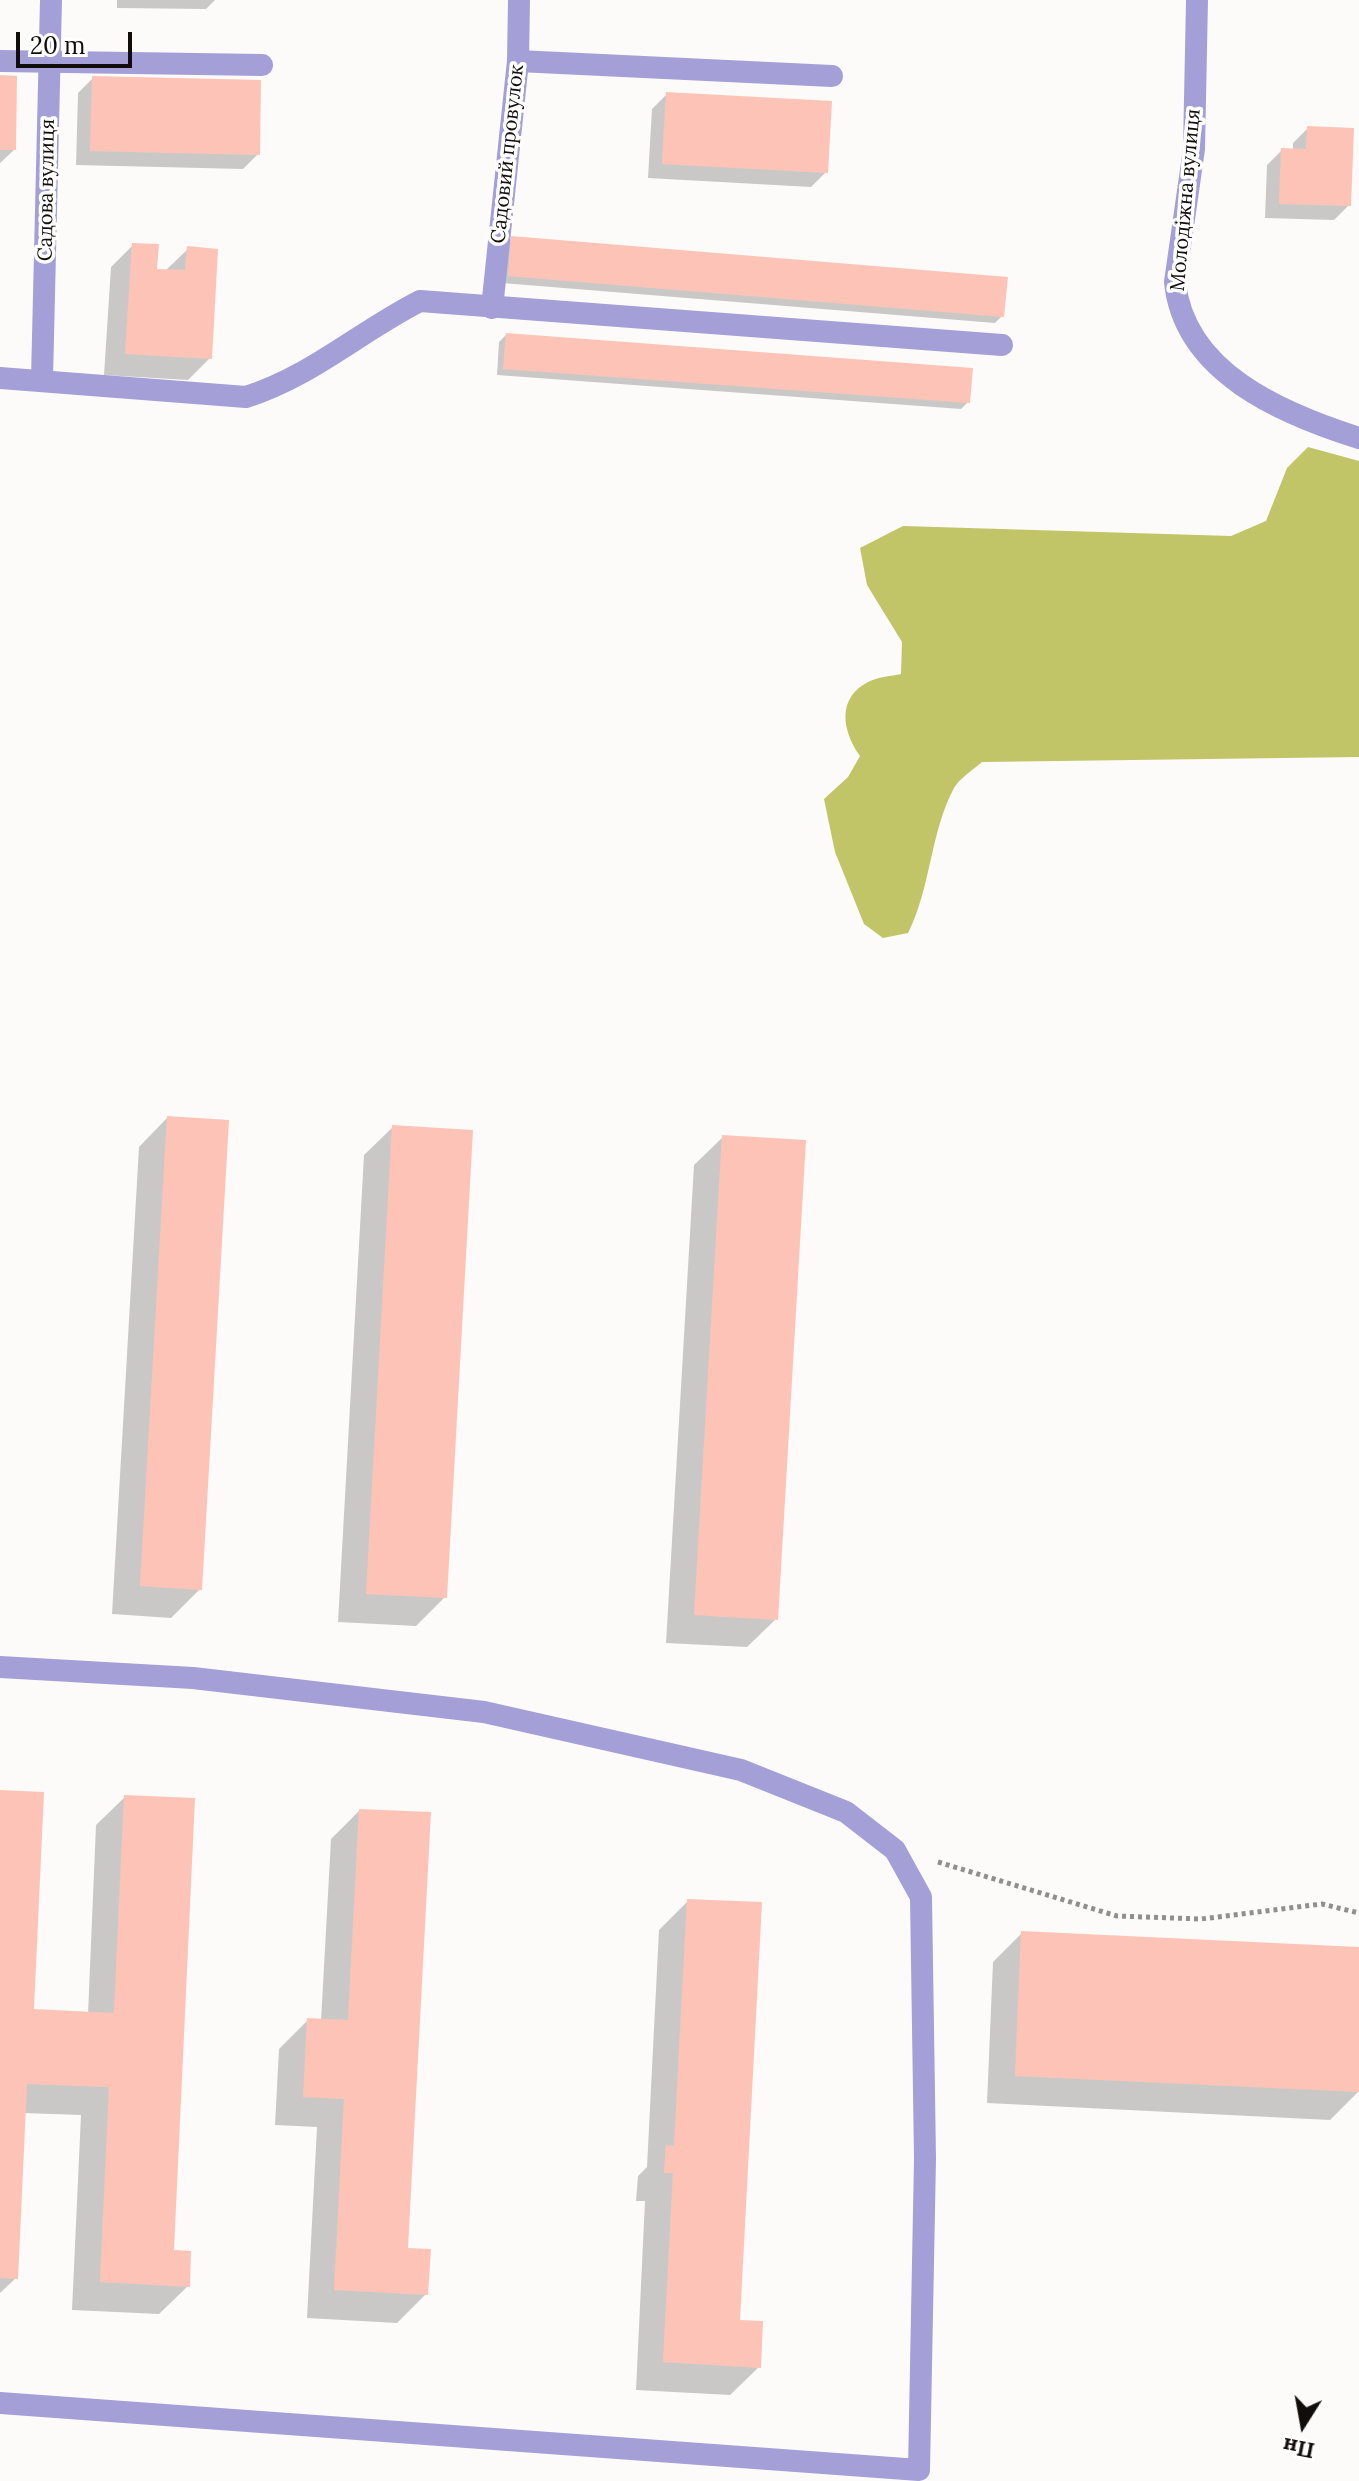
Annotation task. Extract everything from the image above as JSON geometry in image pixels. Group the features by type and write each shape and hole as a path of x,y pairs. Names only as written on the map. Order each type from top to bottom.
{"street":[{"name":"Садова вулиця","path":"42,379 51,0"},
{"name":"Садовий провулок","path":"492,308 518,61 519,0"},
{"name":"Молодіжна вулиця","path":"1197,0 1194,149 1175,282 1177,304 1198,348 1252,393 1313,423 1359,438"},
{"path":"0,61 262,65"},
{"path":"518,61 832,76"},
{"path":"0,378 246,397 285,385 372,326 420,301 1002,345"},
{"path":"0,1667 193,1678 484,1712 741,1770 846,1812 895,1850 921,1897 925,2158 919,2470 0,2403"}],"path":[{"path":"895,1850 1117,1916 1201,1919 1322,1904 1359,1913"}],"green space":[{"path":"1308,447 1359,461 1359,757 982,762 957,784 946,805 922,898 908,933 883,938 864,924 835,852 824,799 848,777 860,756 846,726 847,705 859,688 870,681 901,674 902,642 867,585 860,548 903,526 1231,536 1266,521 1287,468"}],"building":[{"path":"0,75 17,76 16,150 0,150"},
{"path":"92,76 261,80 260,155 90,151"},
{"path":"666,92 832,101 828,173 662,164"},
{"path":"1307,126 1354,128 1351,206 1279,204 1281,148 1306,149"},
{"path":"511,236 1008,277 1004,317 508,276"},
{"path":"132,243 159,244 157,269 185,270 187,246 218,249 212,359 125,354"},
{"path":"506,333 973,368 970,403 503,369"},
{"path":"167,1116 229,1120 202,1590 140,1586"},
{"path":"392,1125 473,1130 447,1598 366,1594"},
{"path":"722,1135 806,1140 778,1620 694,1615"},
{"path":"0,1790 44,1792 34,2009 114,2013 124,1795 195,1798 174,2250 191,2251 190,2287 100,2282 109,2087 27,2084 18,2279 0,2278"},
{"path":"359,1809 431,1812 408,2248 431,2249 428,2295 334,2290 344,2099 303,2097 307,2018 348,2020"},
{"path":"687,1899 762,1902 740,2320 763,2321 761,2368 663,2362 673,2173 664,2173 666,2145 674,2146"},
{"path":"1021,1931 1359,1947 1359,2092 1015,2076"}]}
